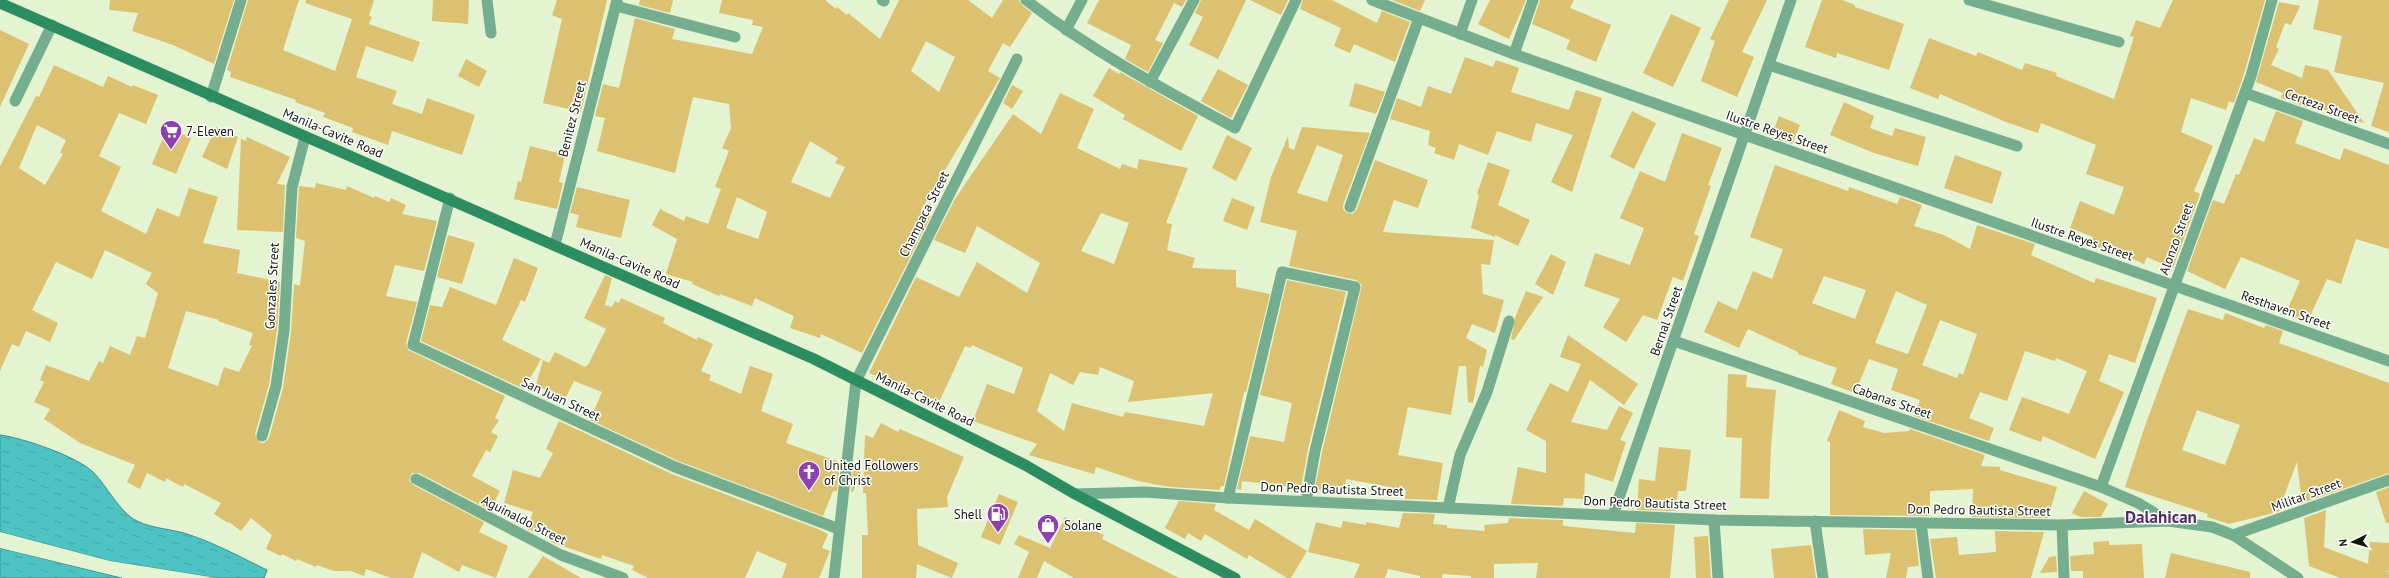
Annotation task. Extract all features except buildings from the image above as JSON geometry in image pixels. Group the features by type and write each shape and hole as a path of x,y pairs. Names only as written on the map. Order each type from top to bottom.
{"main road":[{"name":"Manila-Cavite Road","path":"0,3 211,97 450,198 814,359 1025,465 1075,494 1235,578"}],"street":[{"path":"211,97 241,0"},
{"path":"487,0 491,33"},
{"path":"1026,0 1066,30 1150,82 1235,128 1296,0"},
{"path":"1066,30 1082,0"},
{"path":"1150,82 1194,0"},
{"name":"Ilustre Reyes Street","path":"1372,0 1514,54 2173,286"},
{"path":"1460,34 1472,0"},
{"path":"1514,54 1533,0"},
{"name":"Bernal Street","path":"1613,516 1791,0"},
{"path":"1969,0 2119,42"},
{"name":"Alonzo Street","path":"2101,487 2173,286 2245,93 2272,0"},
{"path":"616,3 735,37"},
{"name":"Benitez Street","path":"555,245 616,3"},
{"path":"1350,207 1419,18"},
{"path":"14,101 52,25"},
{"name":"Champaca Street","path":"856,380 1017,59"},
{"path":"1769,65 2017,146"},
{"name":"Certeza Street","path":"2245,93 2389,144"},
{"name":"Gonzales Street","path":"262,436 276,386 284,332 292,187 305,137"},
{"name":"San Juan Street","path":"450,198 413,345 675,467 839,529"},
{"path":"1228,498 1282,272 1355,287 1315,451 1306,501"},
{"name":"Resthaven Street","path":"2173,286 2389,361"},
{"path":"1448,508 1460,455 1487,392 1509,321"},
{"name":"Cabanas Street","path":"1674,341 2101,487 2138,503 2168,521"},
{"path":"834,578 856,380"},
{"name":"Aguinaldo Street","path":"416,480 561,555 622,578"},
{"name":"Militar Street","path":"2233,536 2389,480"},
{"name":"Don Pedro Bautista Street","path":"1075,494 1145,492 1228,498 1714,520 2062,525 2168,521 2212,527 2233,536 2298,578"},
{"path":"1714,520 1718,578"},
{"path":"1815,521 1823,578"},
{"path":"1921,524 1928,578"},
{"path":"2062,525 2064,578"}],"water":[{"path":"0,435 35,444 75,460 93,472 119,506 137,521 143,524 184,533 220,547 267,570 264,578 217,578 110,561 0,532"},
{"path":"0,548 122,578 0,578"}],"pier":[{"path":"0,532 110,561 217,578 176,574 109,563 0,534"},
{"path":"0,546 71,562 124,578 0,548"}],"place":[{"name":"7-Eleven","path":"171,150"},
{"name":"United Followers of Christ","path":"809,492"},
{"name":"Shell","path":"998,534"},
{"name":"Solane","path":"1048,544"}],"district":[{"name":"Dalahican","path":"2161,517"}]}
